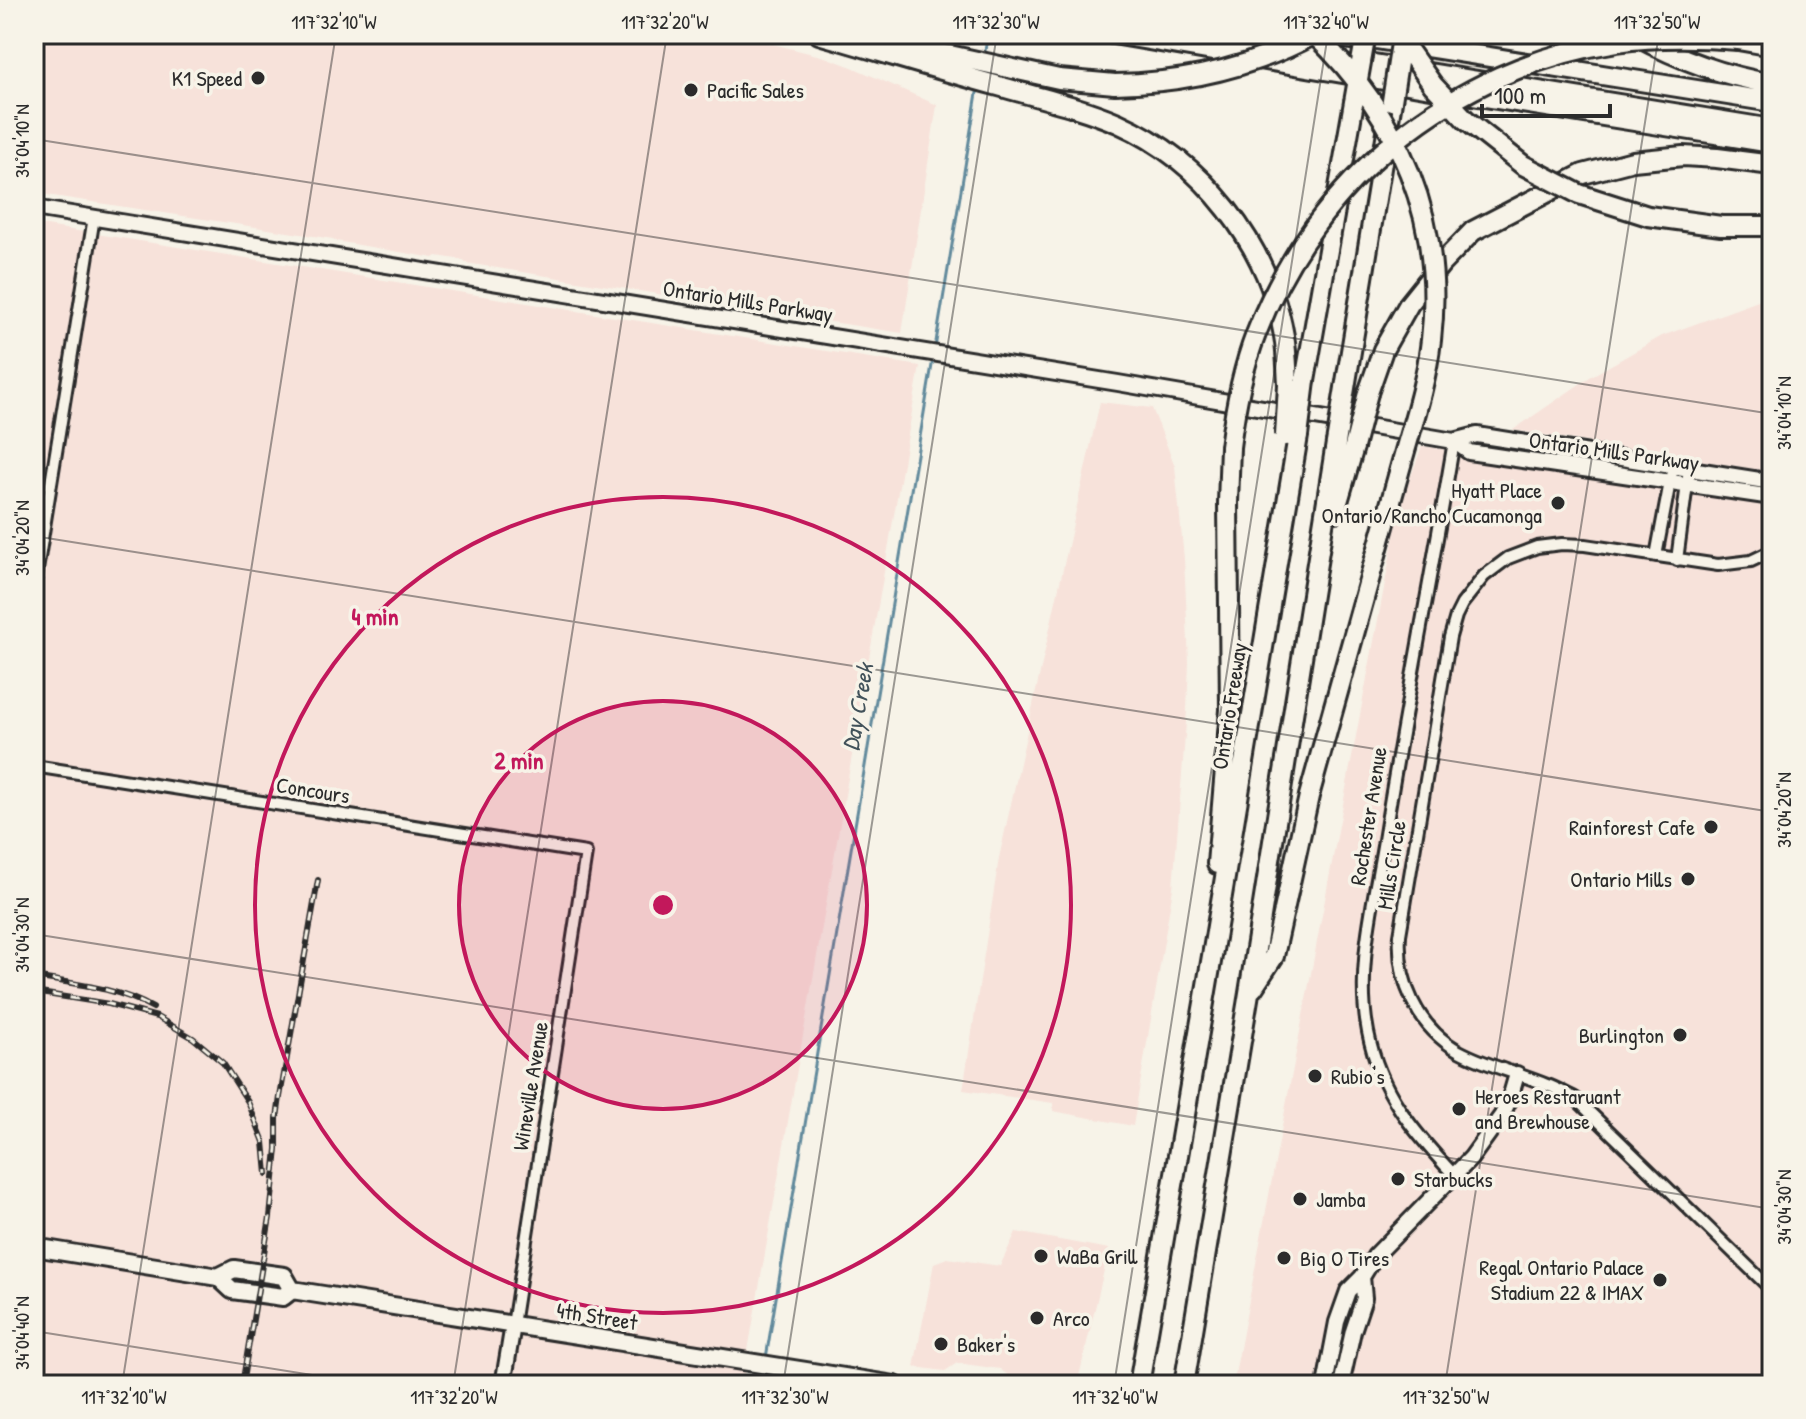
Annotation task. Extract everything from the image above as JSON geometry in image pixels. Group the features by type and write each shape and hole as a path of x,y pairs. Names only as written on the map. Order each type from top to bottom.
{"highway":[{"path":"819,34 960,66 1009,69 1059,79 1115,84 1174,81 1238,67 1291,47 1314,34 1364,89 1402,154 1417,192 1432,264 1434,303 1431,341 1398,476 1309,796 1274,956 1249,993"},
{"path":"855,34 960,66 1001,87 1077,108 1121,125 1166,150 1185,165 1208,187 1241,229 1278,310 1297,383"},
{"path":"1113,34 1772,143"},
{"path":"1189,34 1772,129"},
{"path":"1345,34 1772,102"},
{"name":"Ontario Freeway","path":"1135,1385 1151,1314 1285,517 1297,383 1366,34"},
{"path":"1345,445 1345,388 1400,34"},
{"path":"1400,34 1433,85 1466,120 1523,165 1579,194 1648,216 1721,226 1772,226"},
{"path":"1632,34 1688,60 1749,80 1772,84"},
{"path":"1213,950 1219,827 1230,710 1230,447 1235,409 1251,348 1269,301 1287,268 1330,205 1354,178 1412,127 1477,87 1512,71 1570,52 1617,42 1695,37 1772,46"},
{"path":"1184,1385 1316,580 1345,445 1383,350 1409,304 1473,231 1583,174 1633,161 1683,156 1772,165"}],"main road":[{"name":"Ontario Mills Parkway","path":"34,208 951,356 1454,441 1477,435 1673,466 1688,476 1772,497"},
{"name":"Ontario Mills Parkway","path":"1454,441 1469,452 1670,481 1688,476 1772,482"},
{"path":"1325,1385 1337,1322 1348,1291 1362,1277 1375,1256 1471,1158 1491,1132 1510,1098 1517,1074"},
{"name":"4th Street","path":"34,1247 218,1277 234,1269 284,1276 292,1290 895,1385"},
{"path":"1341,1385 1364,1298 1362,1277"},
{"path":"503,1385 513,1325"}],"street":[{"path":"34,589 94,217"},
{"name":"Rochester Avenue","path":"1454,441 1408,692 1367,947 1363,992 1369,1036 1382,1077 1397,1107 1417,1135 1454,1175"},
{"path":"1656,556 1673,466"},
{"path":"1677,560 1688,476"},
{"name":"Mills Circle","path":"1772,551 1751,561 1726,565 1562,544 1522,552 1496,566 1477,584 1462,604 1450,637 1400,935 1401,967 1410,997 1432,1030 1460,1051 1575,1098 1772,1290"},
{"name":"Concours","path":"34,766 586,853"},
{"name":"Wineville Avenue","path":"513,1325 586,853"}],"shaded area":[{"path":"34,34 733,34 825,57 937,105 902,333 34,193"},
{"path":"34,224 920,366 742,1385 34,1385"},
{"path":"1772,296 1772,472 1513,430 1590,377 1662,336"},
{"path":"1100,402 1152,408 1175,466 1189,662 1173,888 1133,1126 1053,1111 1053,1103 963,1090 999,858"},
{"name":"Ontario Mills","path":"1422,446 1772,502 1772,1385 1233,1385 1399,509"},
{"path":"1016,1232 1109,1249 1077,1385 1056,1385 1010,1377 1000,1369 957,1363 945,1371 914,1367 934,1263 947,1258 1000,1266"}],"waterway":[{"name":"Day Creek","path":"984,56 988,34"},
{"name":"Day Creek","path":"935,348 978,87"},
{"name":"Day Creek","path":"766,1358 933,359"},
{"name":"Day Creek","path":"762,1385 764,1369"}],"railway":[{"path":"242,1385 270,1217 280,1097 318,880"},
{"path":"34,977 110,991 153,1008"},
{"path":"34,992 109,1004 157,1017 193,1038 223,1063 248,1102 264,1142 267,1174"}],"place":[{"name":"K1 Speed","path":"258,78"},
{"name":"Pacific Sales","path":"691,90"},
{"name":"Hyatt Place Ontario/Rancho Cucamonga","path":"1558,503"},
{"name":"Rainforest Cafe","path":"1711,827"},
{"name":"Ontario Mills","path":"1688,879"},
{"name":"Burlington","path":"1680,1035"},
{"name":"Rubio's","path":"1315,1076"},
{"name":"Heroes Restaruant and Brewhouse","path":"1459,1109"},
{"name":"Starbucks","path":"1398,1179"},
{"name":"Jamba","path":"1300,1199"},
{"name":"WaBa Grill","path":"1041,1256"},
{"name":"Big O Tires","path":"1284,1258"},
{"name":"Regal Ontario Palace Stadium 22 & IMAX","path":"1660,1280"},
{"name":"Arco","path":"1037,1318"},
{"name":"Baker's","path":"941,1344"}]}
